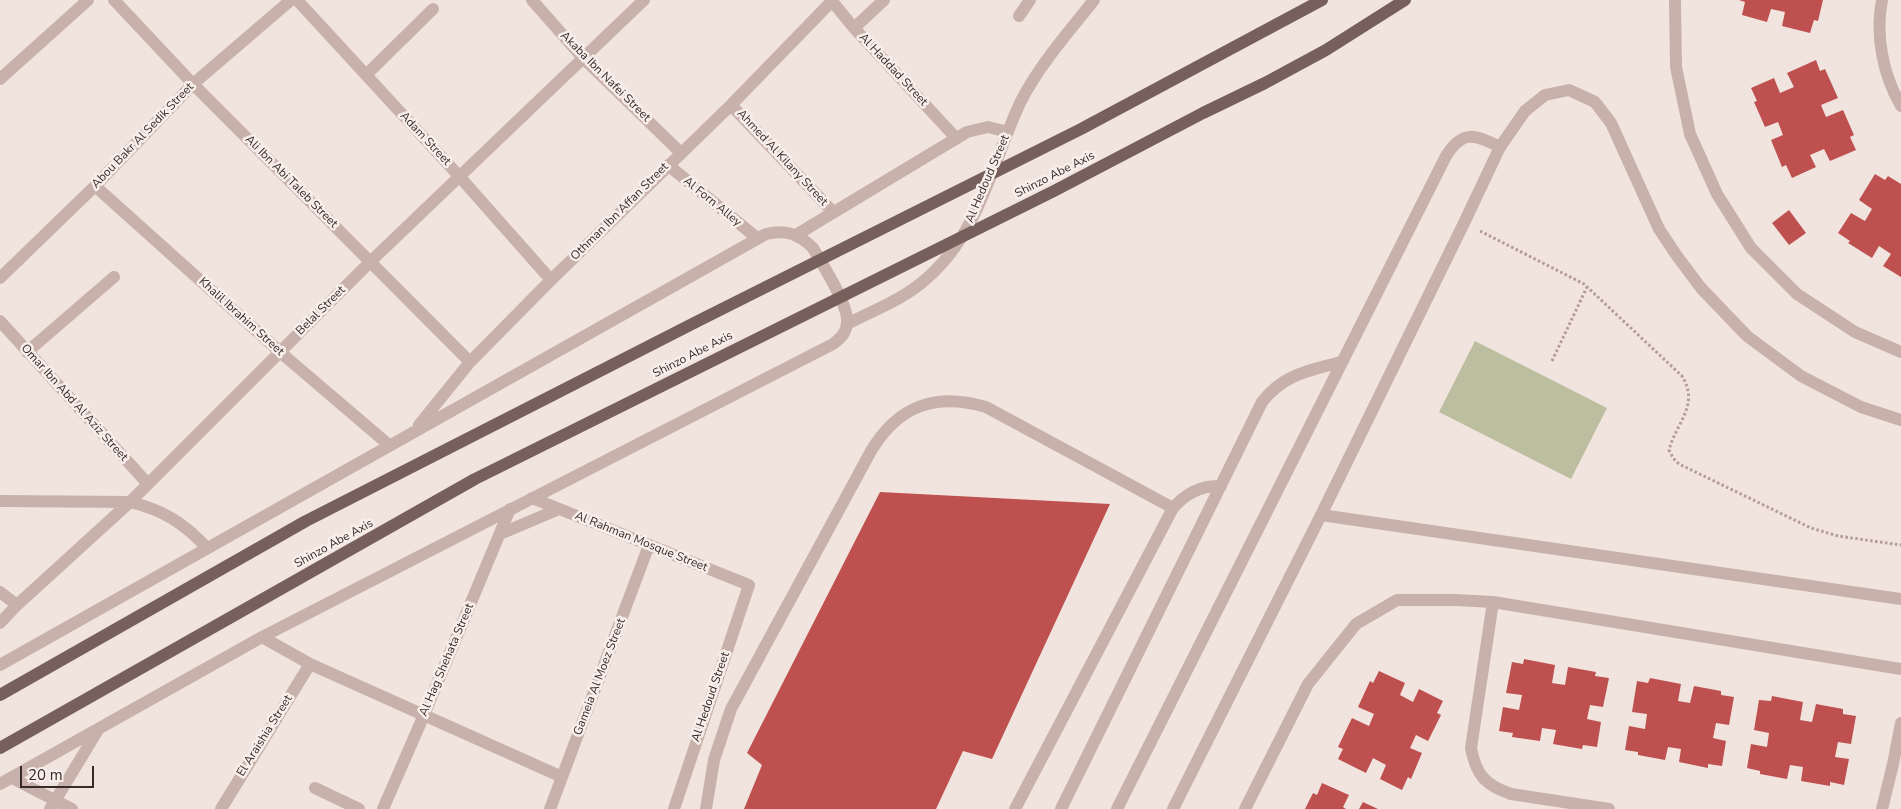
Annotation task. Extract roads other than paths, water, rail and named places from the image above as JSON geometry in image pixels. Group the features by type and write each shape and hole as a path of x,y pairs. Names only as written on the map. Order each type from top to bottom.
{"main road":[{"path":"0,695 306,521 707,316 1081,129 1322,0"},
{"name":"Shinzo Abe Axis","path":"0,748 475,480 1054,191 1203,113 1265,83 1334,45 1404,0"}],"street":[{"path":"0,79 88,0"},
{"name":"Ali Ibn Abi Taleb Street","path":"114,0 193,84 470,362"},
{"name":"Abou Bakr Al Sedik Street","path":"0,278 95,186 193,84 291,0"},
{"name":"Adam Street","path":"297,0 459,176 551,280"},
{"name":"Akaba Ibn Nafei Street","path":"532,0 584,58 680,152"},
{"name":"Belal Street","path":"0,623 17,605 130,502 370,262 644,0"},
{"name":"Al Haddad Street","path":"832,0 854,28 956,138"},
{"name":"Othman Ibn Affan Street","path":"415,430 470,362 680,152 731,105 832,0"},
{"path":"854,28 884,0"},
{"path":"1018,16 1030,0"},
{"name":"Al Hedoud Street","path":"847,324 906,295 944,263 972,222 1008,132 1022,101 1039,71 1094,0"},
{"path":"1675,0 1676,67 1690,134 1717,194 1751,248 1797,294 1856,332 1901,352"},
{"path":"1882,0 1880,8 1880,42 1887,74 1901,106"},
{"path":"366,75 433,9"},
{"path":"1172,809 1321,515 1500,147 1525,111 1545,95 1569,90 1594,102 1611,123 1624,148 1643,196 1664,236 1701,288 1740,330 1801,376 1860,407 1901,420"},
{"name":"Ahmed Al Kilany Street","path":"731,105 833,212"},
{"path":"796,235 967,132 982,128 998,128 1008,132"},
{"path":"1117,809 1341,362 1452,147 1458,140 1466,136 1474,136 1500,147"},
{"name":"Al Forn Alley","path":"668,165 757,238"},
{"name":"Khalil Ibrahim Street","path":"95,186 280,352 389,446"},
{"path":"0,664 757,238 776,232 796,235 805,240 813,248 845,308 847,324 845,332 833,344 262,637 0,784"},
{"path":"27,352 114,277"},
{"name":"Omar Ibn Abd Al Aziz Street","path":"0,321 148,484"},
{"path":"1061,809 1258,409 1272,390 1284,380 1298,373 1341,362"},
{"path":"706,809 714,760 731,709 870,451 881,434 910,410 928,403 948,400 967,401 986,407 1173,508"},
{"path":"1015,809 1173,508 1194,490 1210,485 1221,486"},
{"name":"Al Rahman Mosque Street","path":"532,498 749,585"},
{"path":"0,501 130,502 148,506 181,523 207,548"},
{"path":"500,534 560,509"},
{"name":"Al Hag Shehata Street","path":"383,809 510,510"},
{"path":"1321,515 1901,599"},
{"name":"Gameia Al Moez Street","path":"550,809 649,545"},
{"name":"Al Hedoud Street","path":"674,809 749,585"},
{"path":"0,592 17,605"},
{"path":"1244,809 1308,684 1356,624 1397,600 1493,602 1901,669"},
{"path":"1493,602 1471,748 1474,764 1482,779 1495,789 1511,794 1609,809"},
{"path":"262,637 310,664 562,777"},
{"name":"El Araishia Street","path":"221,809 310,664"},
{"path":"1882,809 1901,723"},
{"path":"53,805 100,728"},
{"path":"12,778 53,805 72,809"},
{"path":"315,788 359,809"}]}
